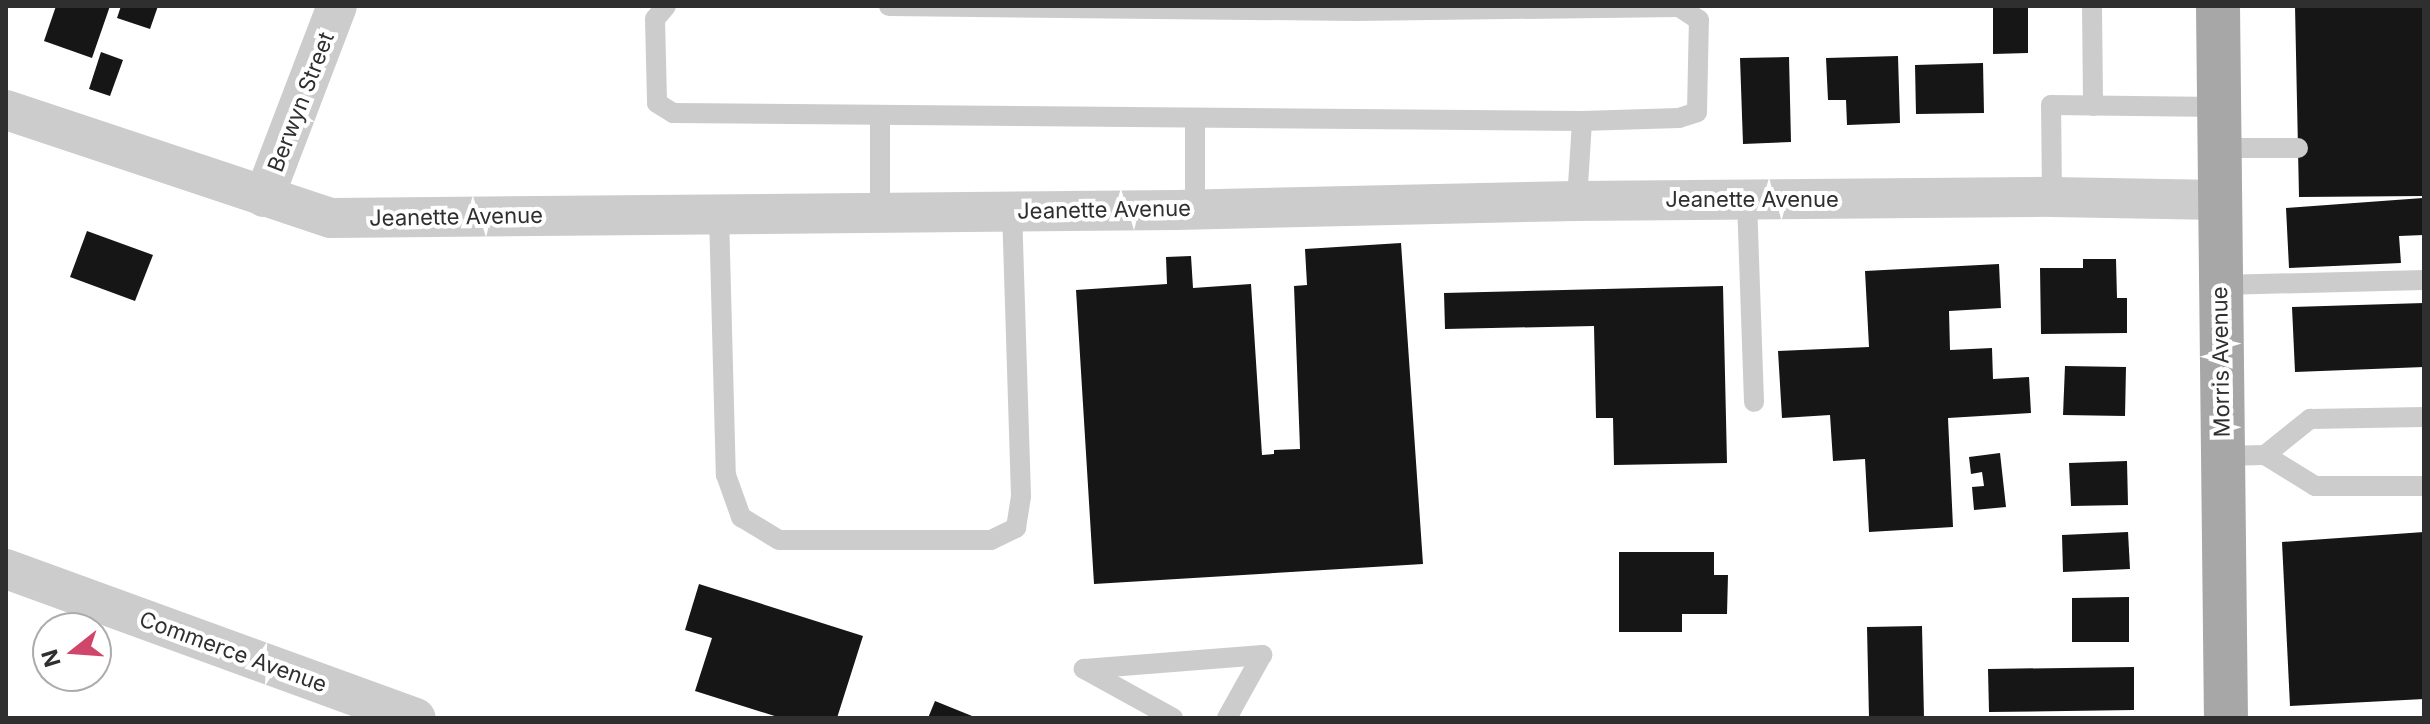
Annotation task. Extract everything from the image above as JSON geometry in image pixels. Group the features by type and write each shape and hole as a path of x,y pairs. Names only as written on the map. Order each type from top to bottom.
{"main road":[{"name":"Morris Avenue","path":"2218,6 2226,718"}],"street":[{"name":"Berwyn Street","path":"264,197 337,6"},
{"name":"Jeanette Avenue","path":"6,110 308,212 346,218 1012,212 1577,201 2052,197 2220,200"},
{"name":"Commerce Avenue","path":"6,569 416,718"}],"lane":[{"path":"666,6 655,19 657,103 673,113 1582,121 1679,118 1697,112 1699,20 1679,7 1355,11 889,6"},
{"path":"2092,6 2093,106"},
{"path":"2052,197 2051,105 2093,106 2219,128 2298,148"},
{"path":"880,116 880,213"},
{"path":"1195,118 1195,209"},
{"path":"1577,201 1582,121"},
{"path":"1747,201 1754,402"},
{"path":"719,214 726,475 741,517 779,540 991,540 1016,528 1021,496 1012,212"},
{"path":"2221,285 2424,280"},
{"path":"2265,455 2310,419 2424,417"},
{"path":"2222,456 2265,455 2315,486 2424,486"},
{"path":"1173,718 1084,669 1262,655 1227,718"}],"building":[{"path":"56,6 110,6 92,58 44,41"},
{"path":"121,6 158,6 150,29 117,18"},
{"path":"1993,6 2028,6 2028,53 1993,54"},
{"path":"2295,6 2424,6 2424,196 2299,197"},
{"path":"101,52 123,60 110,96 89,89"},
{"path":"1898,56 1900,123 1847,125 1846,100 1828,100 1826,58"},
{"path":"1789,57 1791,142 1743,144 1740,58"},
{"path":"1983,63 1984,113 1916,114 1915,65"},
{"path":"2423,198 2424,235 2399,236 2401,263 2289,268 2286,208"},
{"path":"87,231 153,255 135,301 70,277"},
{"path":"1401,243 1423,564 1094,584 1076,290 1167,284 1166,257 1191,256 1193,288 1251,284 1262,455 1274,454 1274,450 1300,449 1294,286 1307,285 1305,249"},
{"path":"2083,259 2116,259 2117,298 2127,298 2127,333 2041,334 2040,268 2083,268"},
{"path":"1999,264 2001,308 1949,311 1950,350 1992,348 1993,379 2029,377 2031,413 1948,418 1953,527 1869,532 1865,459 1833,461 1830,415 1782,418 1778,351 1869,347 1865,271"},
{"path":"1723,286 1727,463 1614,465 1613,418 1596,418 1594,326 1445,329 1444,293"},
{"path":"2424,303 2424,367 2295,372 2292,307"},
{"path":"2065,366 2126,367 2125,416 2063,415"},
{"path":"2000,453 2006,507 1974,510 1972,487 1984,486 1982,472 1971,474 1969,457"},
{"path":"2127,461 2128,505 2071,506 2069,463"},
{"path":"2128,532 2130,569 2063,572 2062,535"},
{"path":"2424,532 2424,699 2290,706 2282,542"},
{"path":"1619,552 1714,552 1714,575 1728,575 1727,614 1682,614 1682,632 1619,632"},
{"path":"699,584 863,636 837,718 781,718 695,691 712,638 685,630"},
{"path":"2129,597 2129,642 2072,642 2072,598"},
{"path":"1922,626 1924,718 1869,718 1867,627"},
{"path":"2134,667 2134,710 1989,712 1988,669"},
{"path":"935,701 977,718 928,718"}]}
